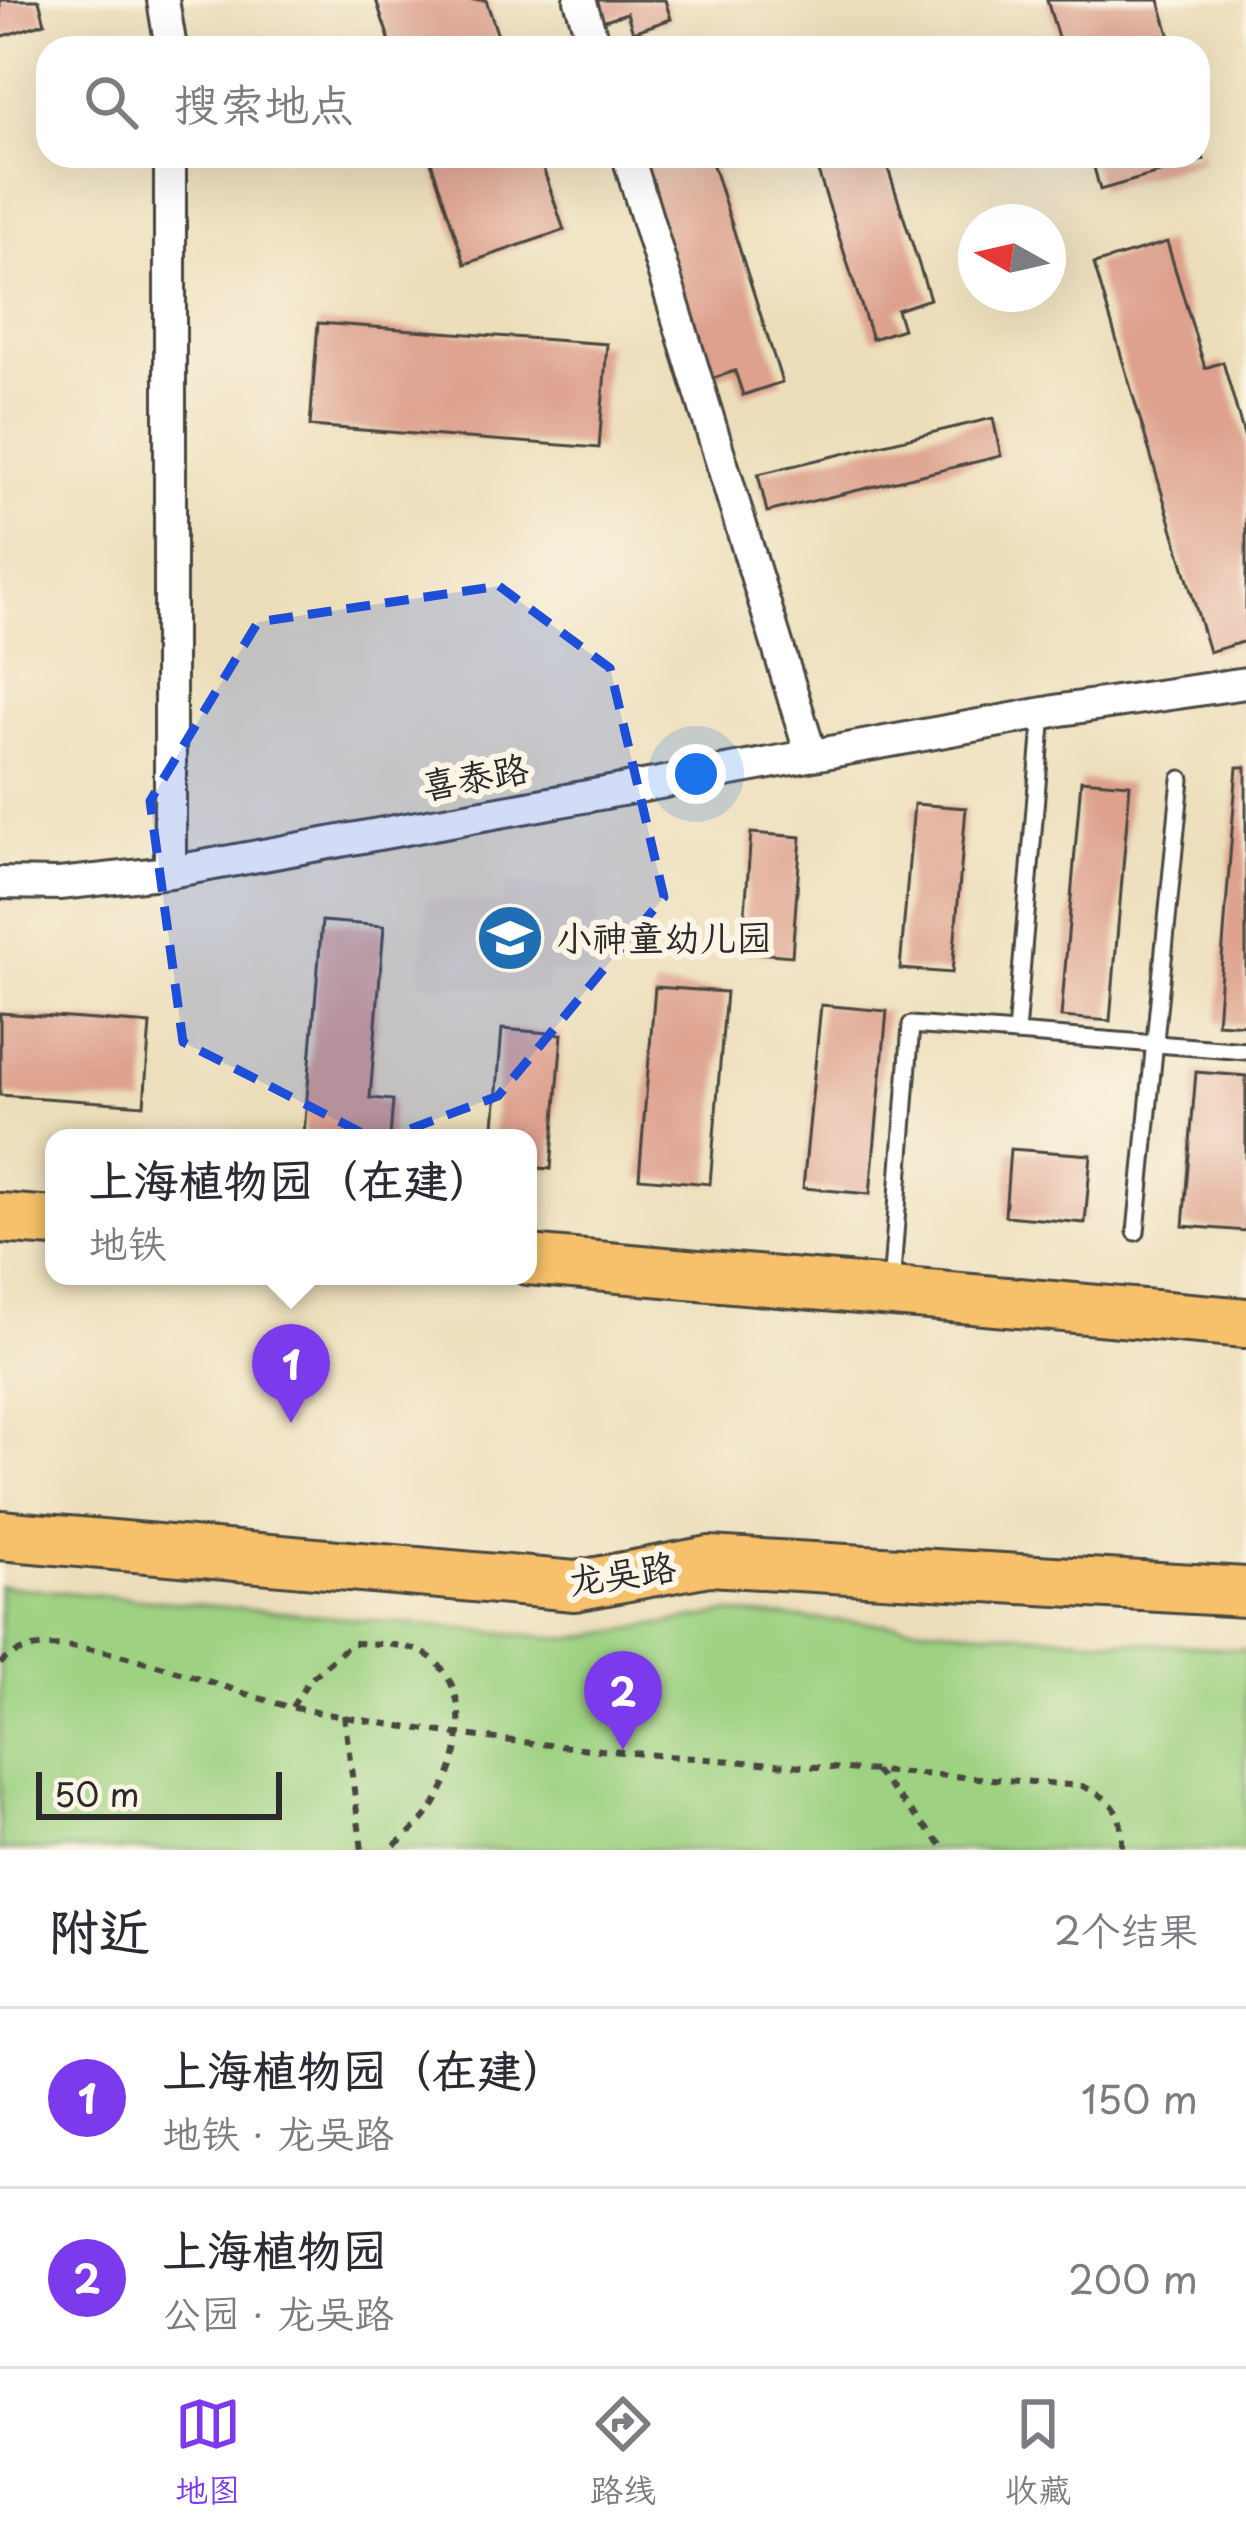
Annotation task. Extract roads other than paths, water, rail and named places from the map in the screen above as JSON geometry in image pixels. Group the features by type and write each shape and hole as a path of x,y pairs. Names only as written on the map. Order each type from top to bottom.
{"main road":[{"path":"0,1218 45,1221"},
{"path":"537,1261 1246,1323"},
{"name":"龙吴路","path":"0,1535 575,1586 709,1561 1246,1592"}],"street":[{"path":"163,0 168,36"},
{"path":"580,0 591,36"},
{"path":"170,168 170,872"},
{"path":"632,168 812,755"},
{"name":"喜泰路","path":"0,884 59,884 170,872 1042,713 1246,683"}],"lane":[{"path":"1016,1033 1042,713"},
{"path":"1136,1232 1180,779"},
{"path":"891,1290 911,1025 1246,1051"}],"place":[{"name":"小神童幼儿园","path":"510,938"},
{"name":"上海植物园（在建）","path":"291,1423"},
{"name":"上海植物园","path":"623,1750"}]}
